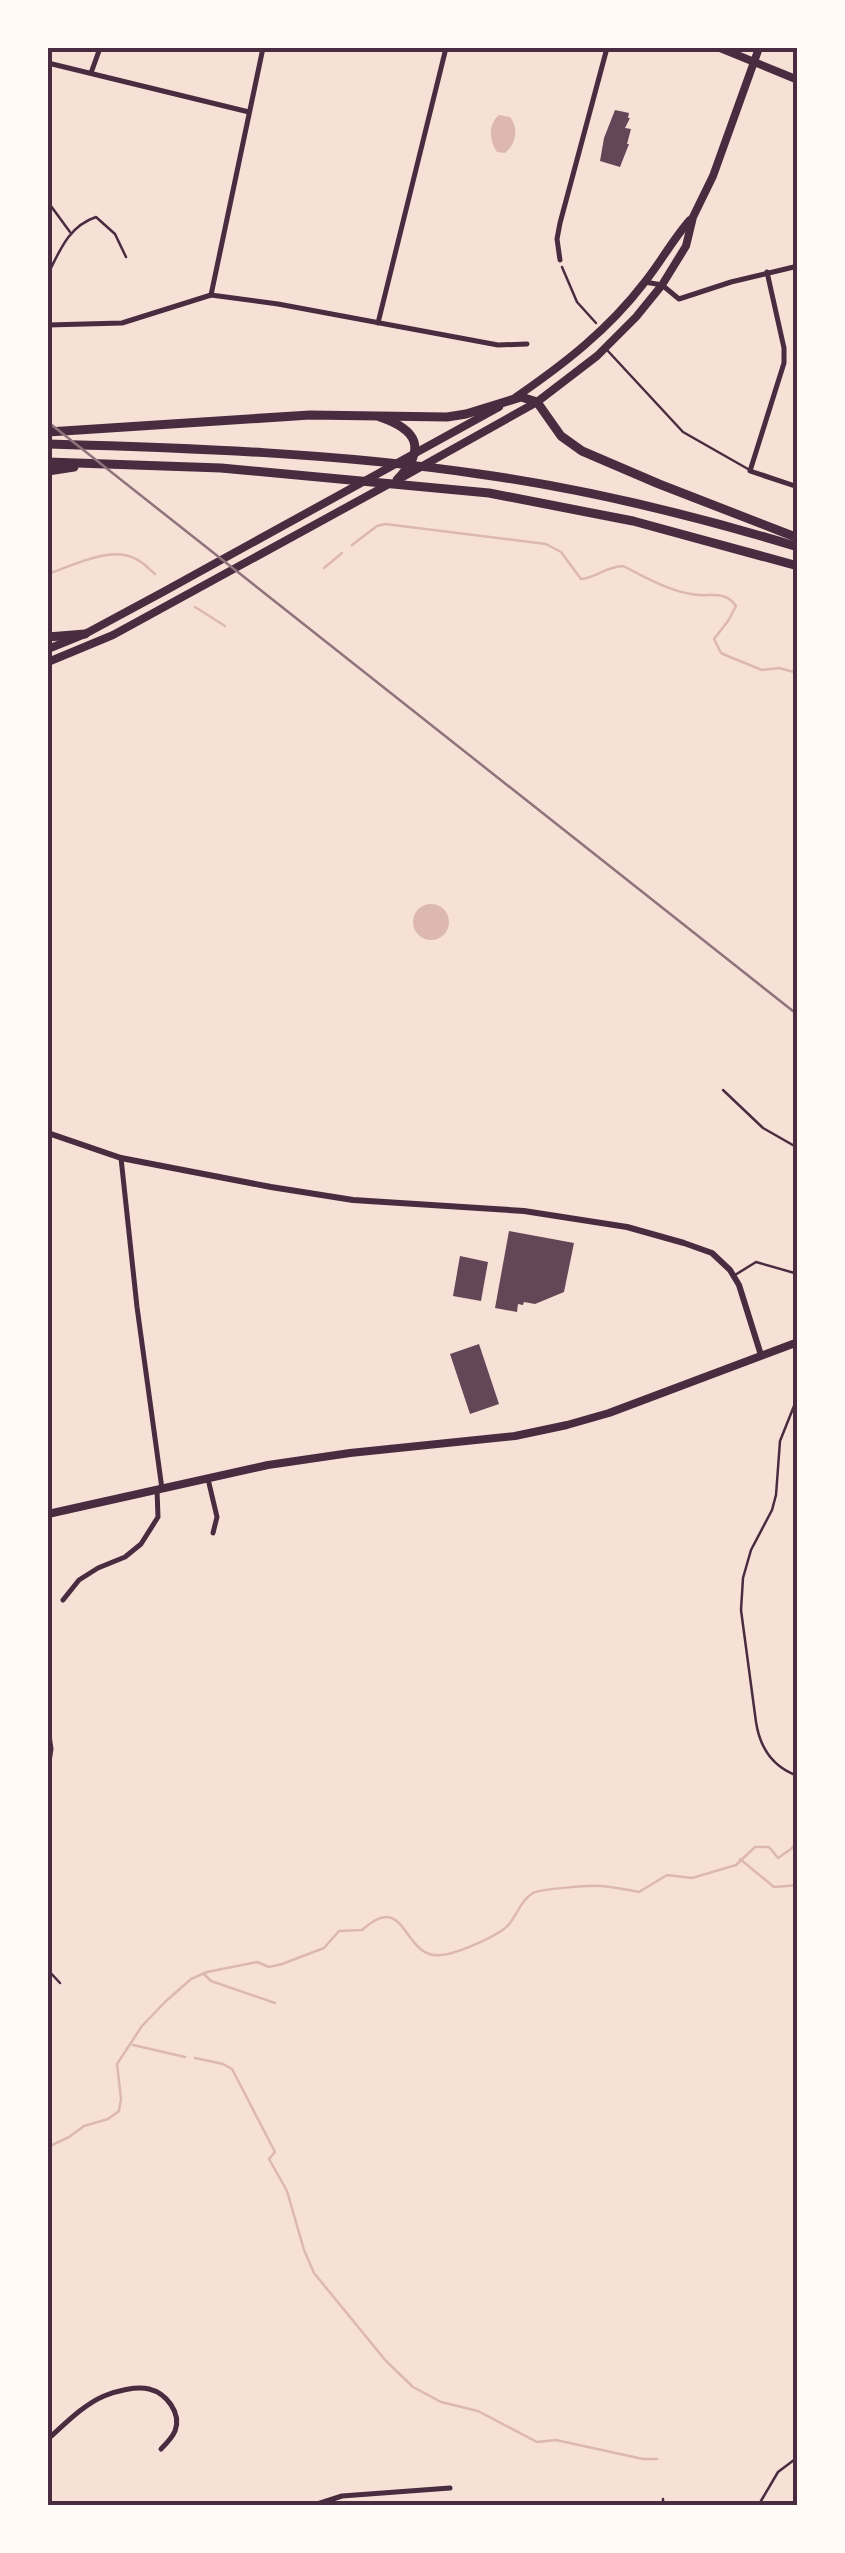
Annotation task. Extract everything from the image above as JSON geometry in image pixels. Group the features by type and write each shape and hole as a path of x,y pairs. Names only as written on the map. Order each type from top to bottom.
{"highway":[{"path":"48,432 257,418 455,416 521,398 537,402 561,436 582,451 798,538"},
{"path":"372,414 402,426 414,440 415,453 408,469 397,480"},
{"path":"48,444 255,452 481,474 660,509 798,547"},
{"path":"48,462 221,468 489,493 633,520 798,566"},
{"path":"48,471 86,463"},
{"path":"48,637 85,634"}],"main road":[{"path":"720,48 798,80"},
{"path":"48,662 112,635 445,456 574,376 636,317 662,286 686,246 759,48"},
{"path":"48,649 85,634 505,404 569,360 603,330 694,217"},
{"path":"48,1514 310,1458 516,1436 567,1426 798,1342"}],"street":[{"path":"91,73 100,48"},
{"path":"211,295 263,48"},
{"path":"378,322 446,48"},
{"path":"560,260 560,223 606,48"},
{"path":"48,63 249,112"},
{"path":"645,282 662,286 679,299 798,266"},
{"path":"767,272 784,362 750,471 798,487"},
{"path":"48,325 122,322 211,295 498,345 527,344"},
{"path":"48,1134 121,1158 354,1200 524,1210 627,1227 712,1254 726,1264 739,1285 762,1355"},
{"path":"63,1600 79,1580 125,1557 141,1544 158,1517 160,1489 121,1158"},
{"path":"208,1479 217,1517 213,1533"},
{"path":"48,1728 48,1769"},
{"path":"48,2438 104,2396 146,2388 162,2394 176,2416 175,2431 161,2449"},
{"path":"311,2506 342,2496 450,2488"}],"lane":[{"path":"48,202 70,232"},
{"path":"48,274 70,232 96,217 115,234 126,257"},
{"path":"606,348 683,432 750,471"},
{"path":"723,1090 763,1128 798,1148"},
{"path":"734,1276 756,1262 798,1274"},
{"path":"798,1396 780,1441 774,1503 751,1550 741,1600 760,1740 774,1763 798,1776"},
{"path":"48,1970 60,1983"},
{"path":"758,2506 775,2476 798,2457"},
{"path":"663,2500 663,2506"}],"path":[{"path":"560,260 578,302 603,330"}],"shaded area":[{"path":"499,115 510,117 515,126 514,141 505,153 497,152 491,138 491,128"},
{"path":"431,904 444,909 449,922 444,935 431,940 418,935 413,922 418,909"}],"building":[{"path":"615,110 629,113 625,128 631,129 620,167 600,161"},
{"path":"509,1231 574,1243 564,1292 535,1304 518,1304 517,1312 495,1308"},
{"path":"460,1256 488,1262 481,1301 453,1296"},
{"path":"479,1344 499,1404 470,1414 450,1354"}],"waterway":[{"path":"352,545 385,524 546,544 561,552 581,579 623,566 673,589 727,598 736,606 714,639 721,653 762,670 779,668 798,673"},
{"path":"324,568 342,553"},
{"path":"48,574 115,554 136,559 155,574"},
{"path":"195,607 225,626"},
{"path":"48,2147 119,2111 117,2064 142,2026 165,2002 191,1979 207,1972 257,1962 269,1967 282,1964 324,1948 339,1931 362,1930 377,1919 388,1917 397,1921 418,1947 428,1953 448,1954 505,1928 533,1893 595,1886 639,1892 667,1875 692,1878 736,1865 755,1847 769,1847 778,1858 798,1841"},
{"path":"740,1859 774,1887 798,1885"},
{"path":"204,1974 211,1981 275,2003"},
{"path":"133,2045 185,2057"},
{"path":"195,2058 232,2069 275,2152 269,2159 287,2191 314,2273 386,2361 413,2387 441,2402 478,2411 537,2442 556,2440 657,2459"}],"railway":[{"path":"48,422 798,1015"}]}
